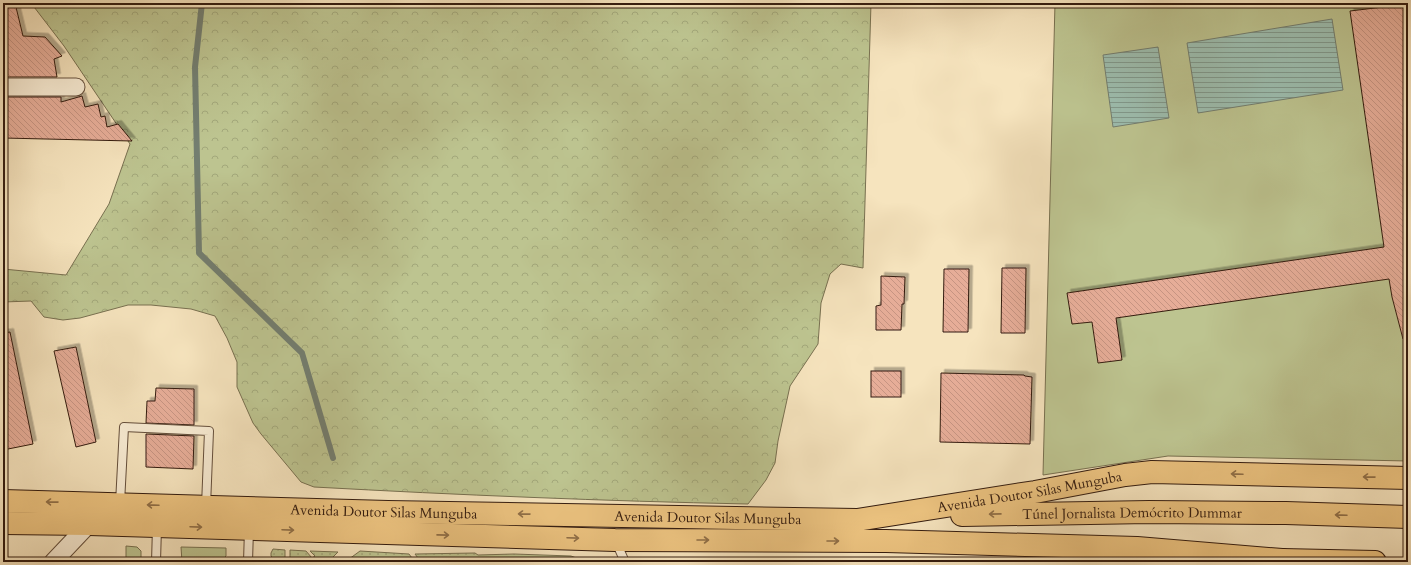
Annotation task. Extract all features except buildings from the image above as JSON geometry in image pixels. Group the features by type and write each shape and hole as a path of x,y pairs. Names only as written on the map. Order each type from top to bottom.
{"main road":[{"name":"Avenida Doutor Silas Munguba","path":"3,501 157,526 358,511 857,520 1035,492 1125,475 1152,472 1408,478"},
{"name":"Avenida Doutor Silas Munguba","path":"3,523 90,514 120,504 206,506 249,518 372,533 615,540 886,541 1115,554 1137,548 1284,561"},
{"name":"Túnel Jornalista Demócrito Dummar","path":"857,520 957,515 1149,512 1408,517"},
{"path":"1284,561 1375,562"}],"street":[{"path":"3,87 76,88"},
{"path":"53,562 90,514"}],"lane":[{"path":"120,504 124,427 209,431 206,506"},
{"path":"248,562 249,518"},
{"path":"157,526 157,562"},
{"path":"615,540 625,562"}],"green space":[{"path":"31,3 871,3 863,268 841,264 830,274 821,303 818,344 790,386 778,441 775,463 766,480 748,504 423,493 314,487 301,482 253,423 237,387 237,362 227,338 215,316 191,309 151,305 128,305 80,318 63,320 44,317 31,301 3,302 3,269 66,275 109,204 130,144 64,46"},
{"path":"1055,3 1408,3 1408,461 1168,456 1043,475"},
{"path":"126,546 137,547 141,551 141,562 126,562"},
{"path":"181,547 226,548 226,556 220,562 182,562"},
{"path":"273,549 285,550 285,558 290,559 290,550 306,551 312,558 315,556 310,551 338,552 328,562 276,562 271,556"},
{"path":"360,551 409,554 415,562 345,562"},
{"path":"475,553 478,555 514,554 571,556 587,562 421,562 415,554"},
{"path":"663,558 779,562 656,562"}],"shaded area":[{"path":"1332,19 1343,90 1198,113 1187,43"},
{"path":"1158,47 1169,118 1113,127 1103,55"}],"waterway":[{"path":"202,3 195,67 199,253 302,353 333,458"}]}
